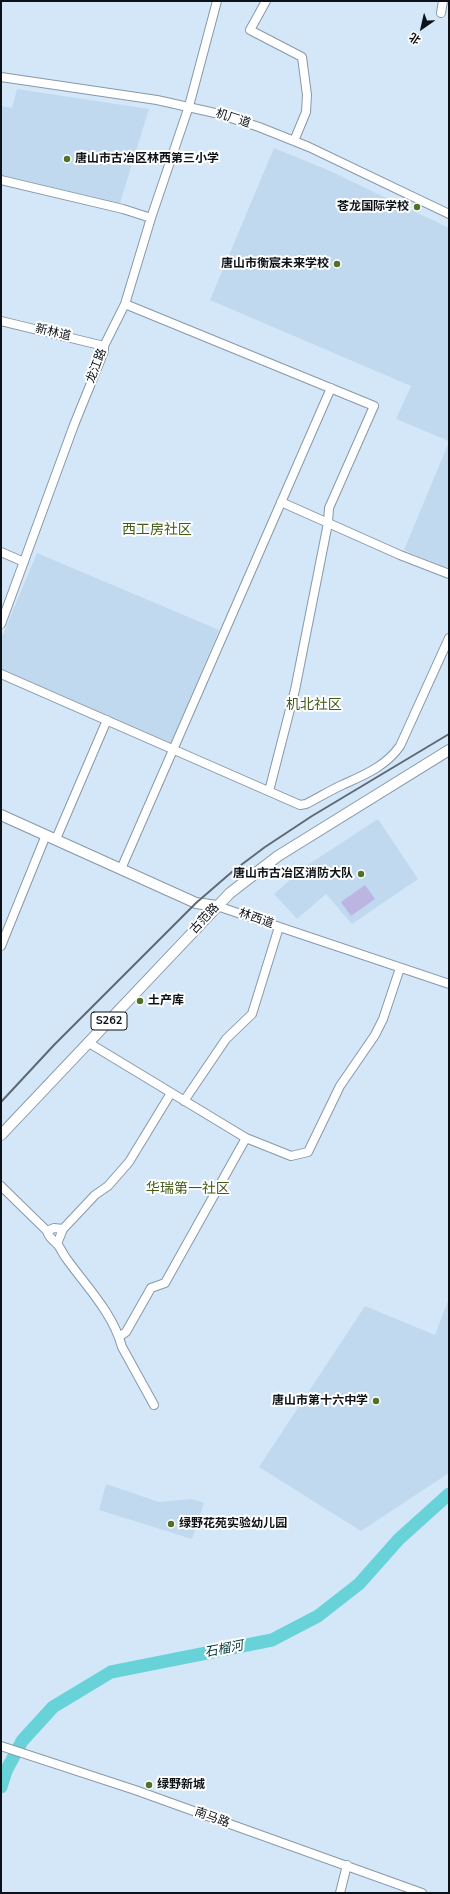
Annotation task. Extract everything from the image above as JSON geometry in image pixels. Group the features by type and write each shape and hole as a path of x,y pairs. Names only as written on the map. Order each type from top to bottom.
{"main road":[{"name":"古范路","path":"1,1135 230,893 278,856 449,750"},
{"name":"林西道","path":"1,815 196,903 217,906"}],"street":[{"name":"龙江路","path":"1,624 74,425 104,351 104,346 124,304 189,106 217,1"},
{"path":"266,1 250,30 302,57 307,95 306,112 294,141"},
{"path":"441,13 443,1"},
{"name":"机厂道","path":"1,77 189,106 252,125 294,141 449,214"},
{"path":"1,180 123,209 151,218"},
{"path":"124,304 374,406 329,508 328,523 295,690 269,791"},
{"name":"新林道","path":"1,321 104,346"},
{"path":"121,869 331,388"},
{"path":"281,502 400,555 449,574"},
{"path":"1,552 24,562"},
{"path":"1,674 300,805 306,804 367,774 386,762 400,746 449,638"},
{"path":"1,946 107,720"},
{"name":"林西道","path":"217,906 449,984"},
{"path":"184,1101 226,1039 252,1014 279,927"},
{"path":"89,1043 246,1138 291,1156 308,1152 340,1086 375,1035 383,1019 400,968"},
{"path":"57,1244 63,1229 94,1195 108,1186 129,1162 171,1093"},
{"path":"119,1337 126,1332 151,1288 165,1283 246,1138"},
{"path":"1,1186 46,1231 50,1239 57,1244 64,1257 103,1307 119,1337 122,1347 154,1405"},
{"path":"46,1231 54,1228 63,1229"},
{"name":"南马路","path":"1,1746 135,1790 422,1893"},
{"path":"340,1893 346,1865"}],"shaded area":[{"name":"唐山市古冶区林西第三小学","path":"17,89 149,109 119,206 1,176 1,106 12,108"},
{"name":"唐山市衡宸未来学校","path":"274,148 328,170 449,228 449,441 396,419 411,386 210,300"},
{"path":"449,442 449,569 404,550"},
{"path":"37,553 219,630 171,743 1,671 1,639"},
{"name":"唐山市古冶区消防大队","path":"378,819 418,879 352,924 326,894 297,919 274,894 303,868"},
{"path":"365,885 375,899 351,916 341,902"},
{"name":"唐山市第十六中学","path":"449,1298 449,1473 361,1531 259,1467 365,1306 435,1335"},
{"name":"绿野花苑实验幼儿园","path":"106,1484 159,1502 192,1499 204,1503 192,1539 99,1510"}],"waterway":[{"name":"石榴河","path":"1,1787 6,1771 22,1741 53,1707 111,1672 272,1640 318,1616 359,1584 399,1539 449,1494"}],"railway":[{"path":"1,1102 54,1045 196,903 233,871 265,847 312,816 449,734"}],"place":[{"name":"唐山市古冶区林西第三小学","path":"67,159"},
{"name":"苍龙国际学校","path":"417,207"},
{"name":"唐山市衡宸未来学校","path":"337,264"},
{"name":"唐山市古冶区消防大队","path":"361,874"},
{"name":"土产库","path":"140,1001"},
{"name":"唐山市第十六中学","path":"376,1401"},
{"name":"绿野花苑实验幼儿园","path":"171,1524"},
{"name":"绿野新城","path":"149,1785"}],"district":[{"name":"西工房社区","path":"157,531"},
{"name":"机北社区","path":"314,706"},
{"name":"华瑞第一社区","path":"188,1190"}]}
